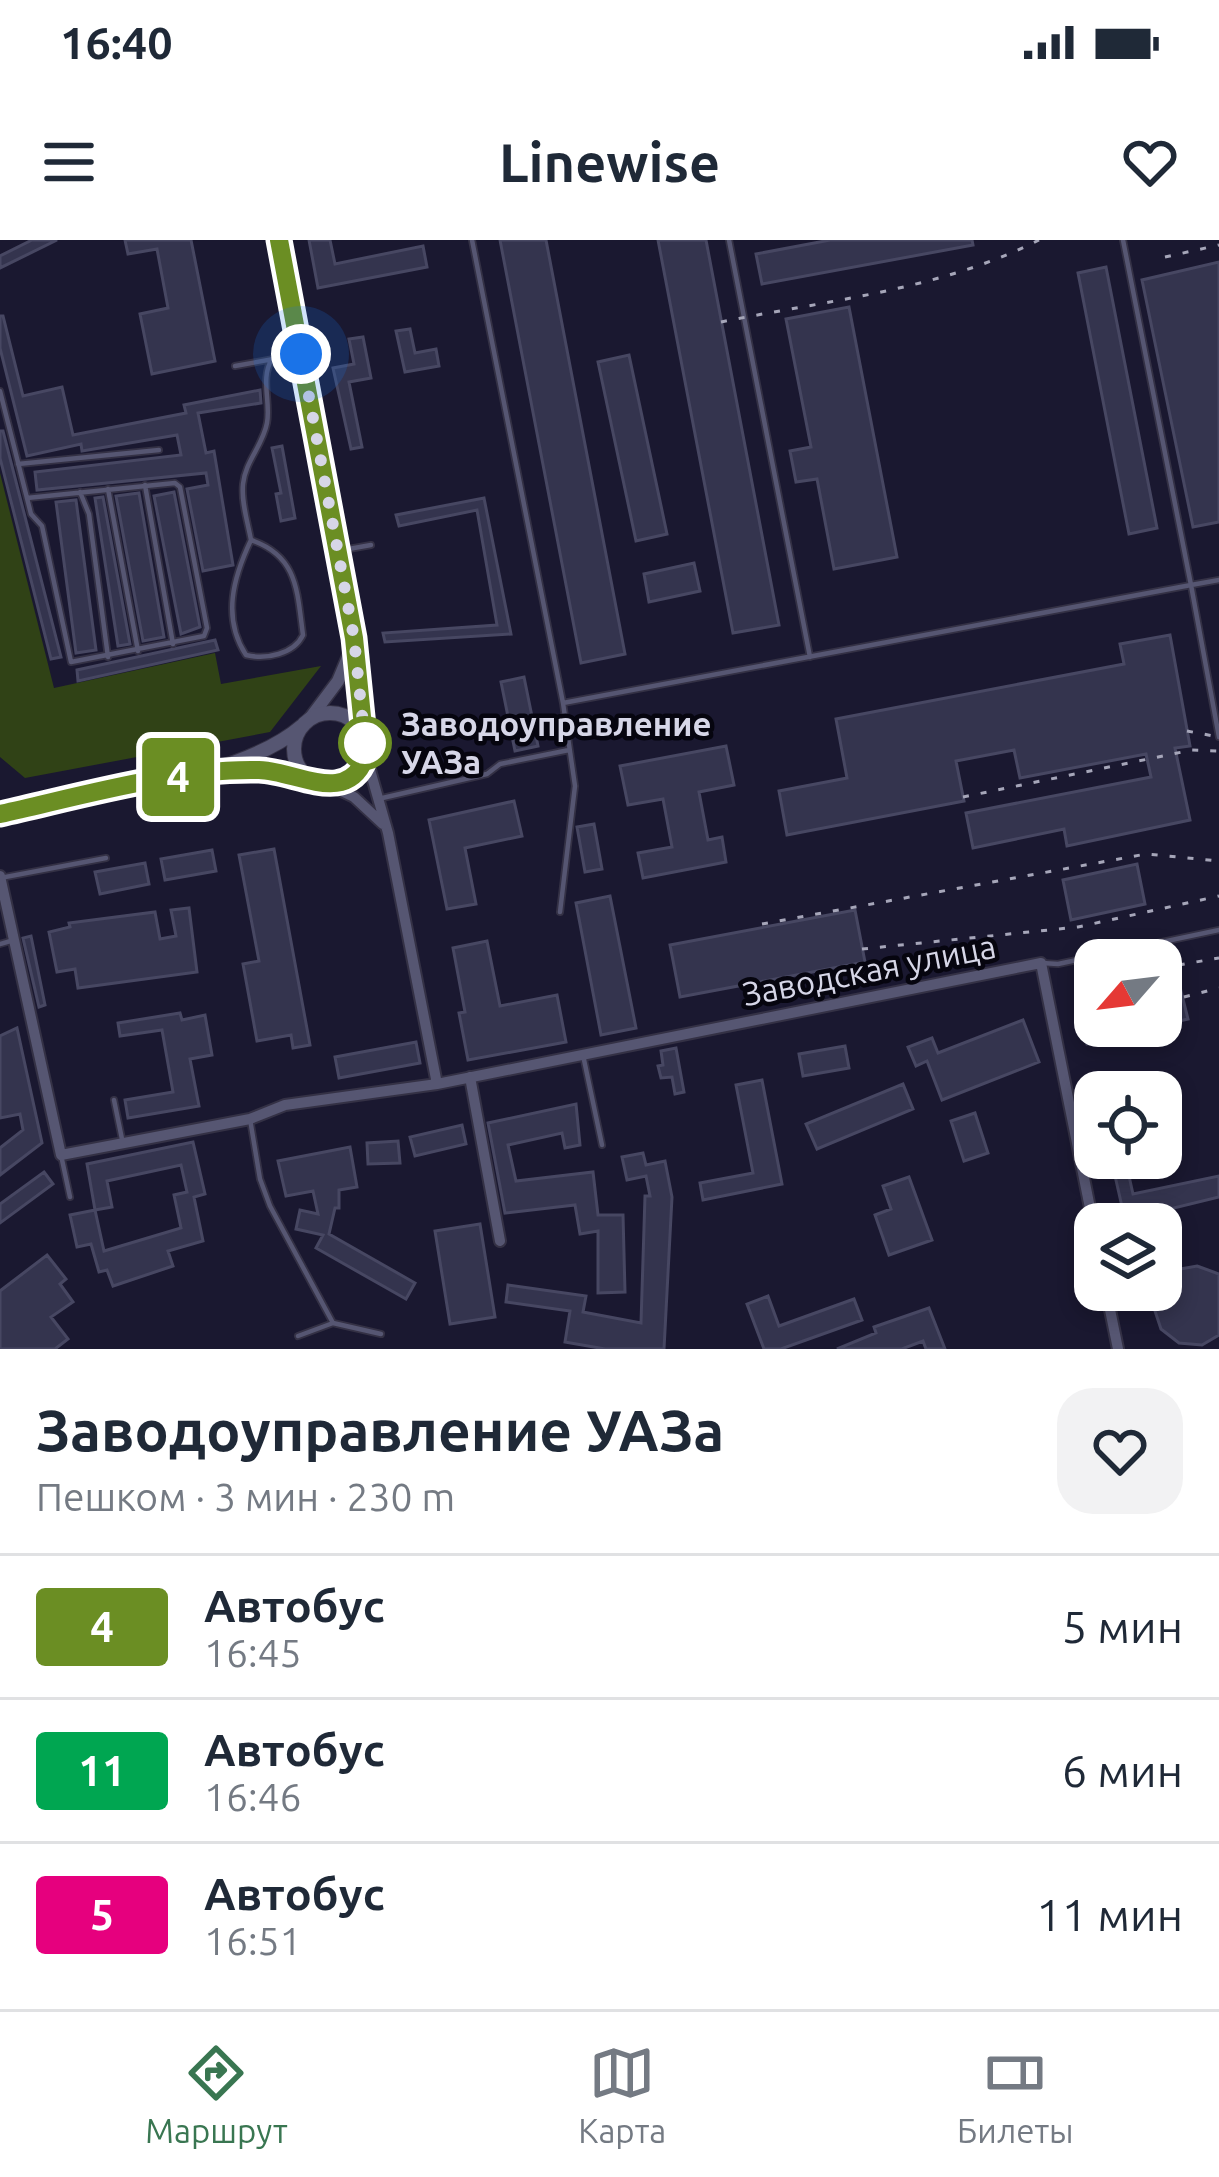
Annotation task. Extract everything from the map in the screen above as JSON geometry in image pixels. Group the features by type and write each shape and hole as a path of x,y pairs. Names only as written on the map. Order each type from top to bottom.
{"main road":[{"path":"0,814 215,770 273,748 321,714 339,714 362,730 366,756 356,775 329,785 272,770 215,770"},
{"path":"305,723 294,750 299,767 311,780"}],"street":[{"path":"279,240 354,638 362,730"},
{"path":"305,723 345,668 354,638"},
{"path":"366,756 387,832 437,1084"},
{"path":"329,785 363,804 387,832"},
{"path":"0,877 61,1156"},
{"name":"Заводская улица","path":"61,1156 250,1120 285,1106 437,1084 1041,963 1089,1203"},
{"path":"470,1077 500,1241"},
{"path":"1110,1311 1118,1349"}],"lane":[{"path":"472,240 575,786 560,912"},
{"path":"729,240 810,657"},
{"path":"1123,240 1219,737"},
{"path":"236,366 301,354"},
{"path":"251,540 279,553 290,565 303,635 286,651 255,658 246,656 238,643 232,618 235,580 251,540 242,488 246,468 266,431 266,377 272,359"},
{"path":"0,391 27,498 35,523 42,526 70,662 204,636 207,628 180,487 175,483 27,498"},
{"path":"19,464 159,450"},
{"path":"145,485 173,644"},
{"path":"108,489 138,651"},
{"path":"80,492 88,514 108,657"},
{"path":"338,550 371,545"},
{"path":"563,703 1219,580"},
{"path":"378,799 487,774 500,764 570,750"},
{"path":"0,877 106,859"},
{"path":"1041,963 1058,964 1219,930"},
{"path":"0,944 14,940"},
{"path":"583,1055 602,1145"},
{"path":"114,1100 123,1144"},
{"path":"250,1120 260,1179 270,1206 333,1323"},
{"path":"61,1156 70,1197"},
{"path":"298,1336 333,1323 381,1334"}],"green space":[{"path":"0,473 54,688 215,653 221,684 321,666 270,732 25,778 0,757"}],"building":[{"path":"32,240 57,240 0,268 0,256"},
{"path":"125,240 191,240 215,361 152,374 140,314 168,308 157,249 128,254"},
{"path":"309,240 330,240 335,264 423,246 427,267 318,288"},
{"path":"500,240 546,240 625,654 581,663"},
{"path":"658,240 706,240 779,625 733,633"},
{"path":"830,240 972,240 973,245 762,284 756,254"},
{"path":"1219,262 1219,522 1193,527 1142,280"},
{"path":"1106,267 1157,528 1129,534 1078,273"},
{"path":"849,307 897,557 834,569 817,479 796,482 790,451 811,447 786,319"},
{"path":"0,316 23,396 62,387 73,435 186,413 184,405 260,390 261,403 198,413 206,453 214,451 233,565 203,571 187,489 208,485 206,473 37,490 35,472 181,455 177,435 82,451 81,444 27,456 0,348"},
{"path":"410,329 415,353 436,349 439,366 405,372 396,331"},
{"path":"363,337 371,378 349,382 362,447 351,449 333,368 354,364 349,339"},
{"path":"629,355 667,534 636,541 598,362"},
{"path":"0,431 61,657 51,659 0,458"},
{"path":"282,446 295,518 281,521 272,448"},
{"path":"174,492 200,627 181,634 154,496"},
{"path":"139,493 164,637 143,641 116,496"},
{"path":"103,497 130,644 118,646 95,498"},
{"path":"484,498 511,634 385,642 383,633 497,625 477,510 399,526 396,515"},
{"path":"76,500 96,650 76,653 56,502"},
{"path":"694,563 700,591 649,602 644,574"},
{"path":"1170,635 1190,746 1175,748 1190,820 1067,846 1064,829 973,848 966,813 1151,777 1146,754 1020,778 1014,750 956,761 964,801 787,835 779,791 847,778 836,719 1124,664 1120,644"},
{"path":"215,640 218,650 78,681 77,670"},
{"path":"524,677 538,746 515,751 501,682"},
{"path":"726,746 734,785 699,792 708,840 722,837 726,862 643,878 638,853 672,847 663,799 628,805 620,766"},
{"path":"514,801 522,836 465,848 476,904 447,909 429,820"},
{"path":"594,824 602,869 585,872 577,827"},
{"path":"274,849 310,1045 293,1048 291,1035 257,1041 243,964 259,961 239,855"},
{"path":"212,850 216,871 165,880 161,859"},
{"path":"145,863 149,884 100,894 95,872"},
{"path":"1137,864 1145,904 1071,920 1063,880"},
{"path":"610,896 636,1028 601,1035 576,903"},
{"path":"189,908 197,972 78,988 75,969 57,972 49,932 70,927 69,923 155,912 160,939 176,936 171,910"},
{"path":"855,910 865,962 680,997 670,945"},
{"path":"31,936 45,1005 39,1007 23,938"},
{"path":"487,941 500,1006 557,995 566,1042 468,1060 453,948"},
{"path":"180,1013 182,1020 205,1015 212,1055 190,1059 199,1106 128,1118 125,1100 173,1092 162,1030 120,1036 118,1023"},
{"path":"1023,1020 1039,1062 942,1100 927,1061 916,1066 908,1047 932,1038 938,1053"},
{"path":"17,1028 42,1143 0,1175 0,1148 23,1130 20,1114 0,1118 0,1036"},
{"path":"416,1042 420,1063 339,1078 335,1057"},
{"path":"845,1046 849,1068 803,1076 799,1054"},
{"path":"676,1048 684,1092 675,1094 672,1077 661,1078 658,1066 663,1065 661,1051"},
{"path":"762,1080 782,1184 703,1200 700,1183 753,1173 736,1085"},
{"path":"903,1084 913,1109 817,1149 806,1124"},
{"path":"576,1104 580,1145 565,1148 562,1133 508,1145 516,1181 593,1172 598,1215 623,1215 625,1292 598,1293 598,1231 580,1234 575,1205 505,1213 488,1123"},
{"path":"975,1113 988,1153 964,1161 951,1121"},
{"path":"462,1125 466,1144 415,1156 410,1137"},
{"path":"398,1141 400,1163 368,1164 367,1143"},
{"path":"193,1142 205,1194 194,1197 203,1241 168,1251 173,1266 113,1286 107,1270 99,1272 91,1244 77,1247 70,1215 95,1210 87,1164","holes":["181,1165 187,1192 174,1195 181,1228 104,1251 95,1210 112,1207 107,1181"]},
{"path":"350,1147 357,1187 339,1190 339,1208 335,1208 329,1234 415,1283 406,1299 316,1248 323,1235 296,1229 300,1210 318,1214 313,1191 286,1196 278,1161"},
{"path":"643,1153 646,1165 665,1161 672,1197 664,1349 605,1349 565,1342 570,1311 506,1302 508,1285 586,1296 583,1312 641,1323 645,1196 650,1196 646,1176 627,1180 622,1157"},
{"path":"44,1172 53,1184 0,1223 0,1204"},
{"path":"1219,1176 1219,1197 1182,1206 1121,1203 1116,1179 1130,1179 1133,1194"},
{"path":"909,1177 932,1240 889,1255 875,1215 891,1209 883,1186"},
{"path":"480,1224 495,1317 450,1324 435,1231"},
{"path":"47,1255 66,1279 60,1284 73,1302 51,1317 68,1339 55,1349 0,1349 0,1291"},
{"path":"1197,1266 1219,1274 1219,1335 1202,1345 1179,1343 1161,1329 1155,1311 1182,1311 1182,1269"},
{"path":"768,1296 779,1326 854,1299 862,1320 781,1349 764,1349 747,1304"},
{"path":"929,1308 945,1349 926,1349 923,1341 902,1349 837,1349 876,1333 874,1327"}],"railway":[{"path":"721,322 923,282 1039,240"},
{"path":"1165,257 1219,245"},
{"path":"1187,731 1219,737"},
{"path":"963,797 1192,750 1219,751"},
{"path":"762,924 1146,854 1219,861"},
{"path":"862,949 1078,927 1219,896"},
{"path":"1182,964 1219,958"},
{"path":"1184,997 1219,988"}],"bus line":[{"name":"4","path":"0,814 215,770 272,770 329,785 348,781 362,766 366,756 354,638 279,240"}],"place":[{"name":"Заводоуправление УАЗа","path":"365,743"}],"route":[{"path":"301,354 354,638 365,743"}]}
